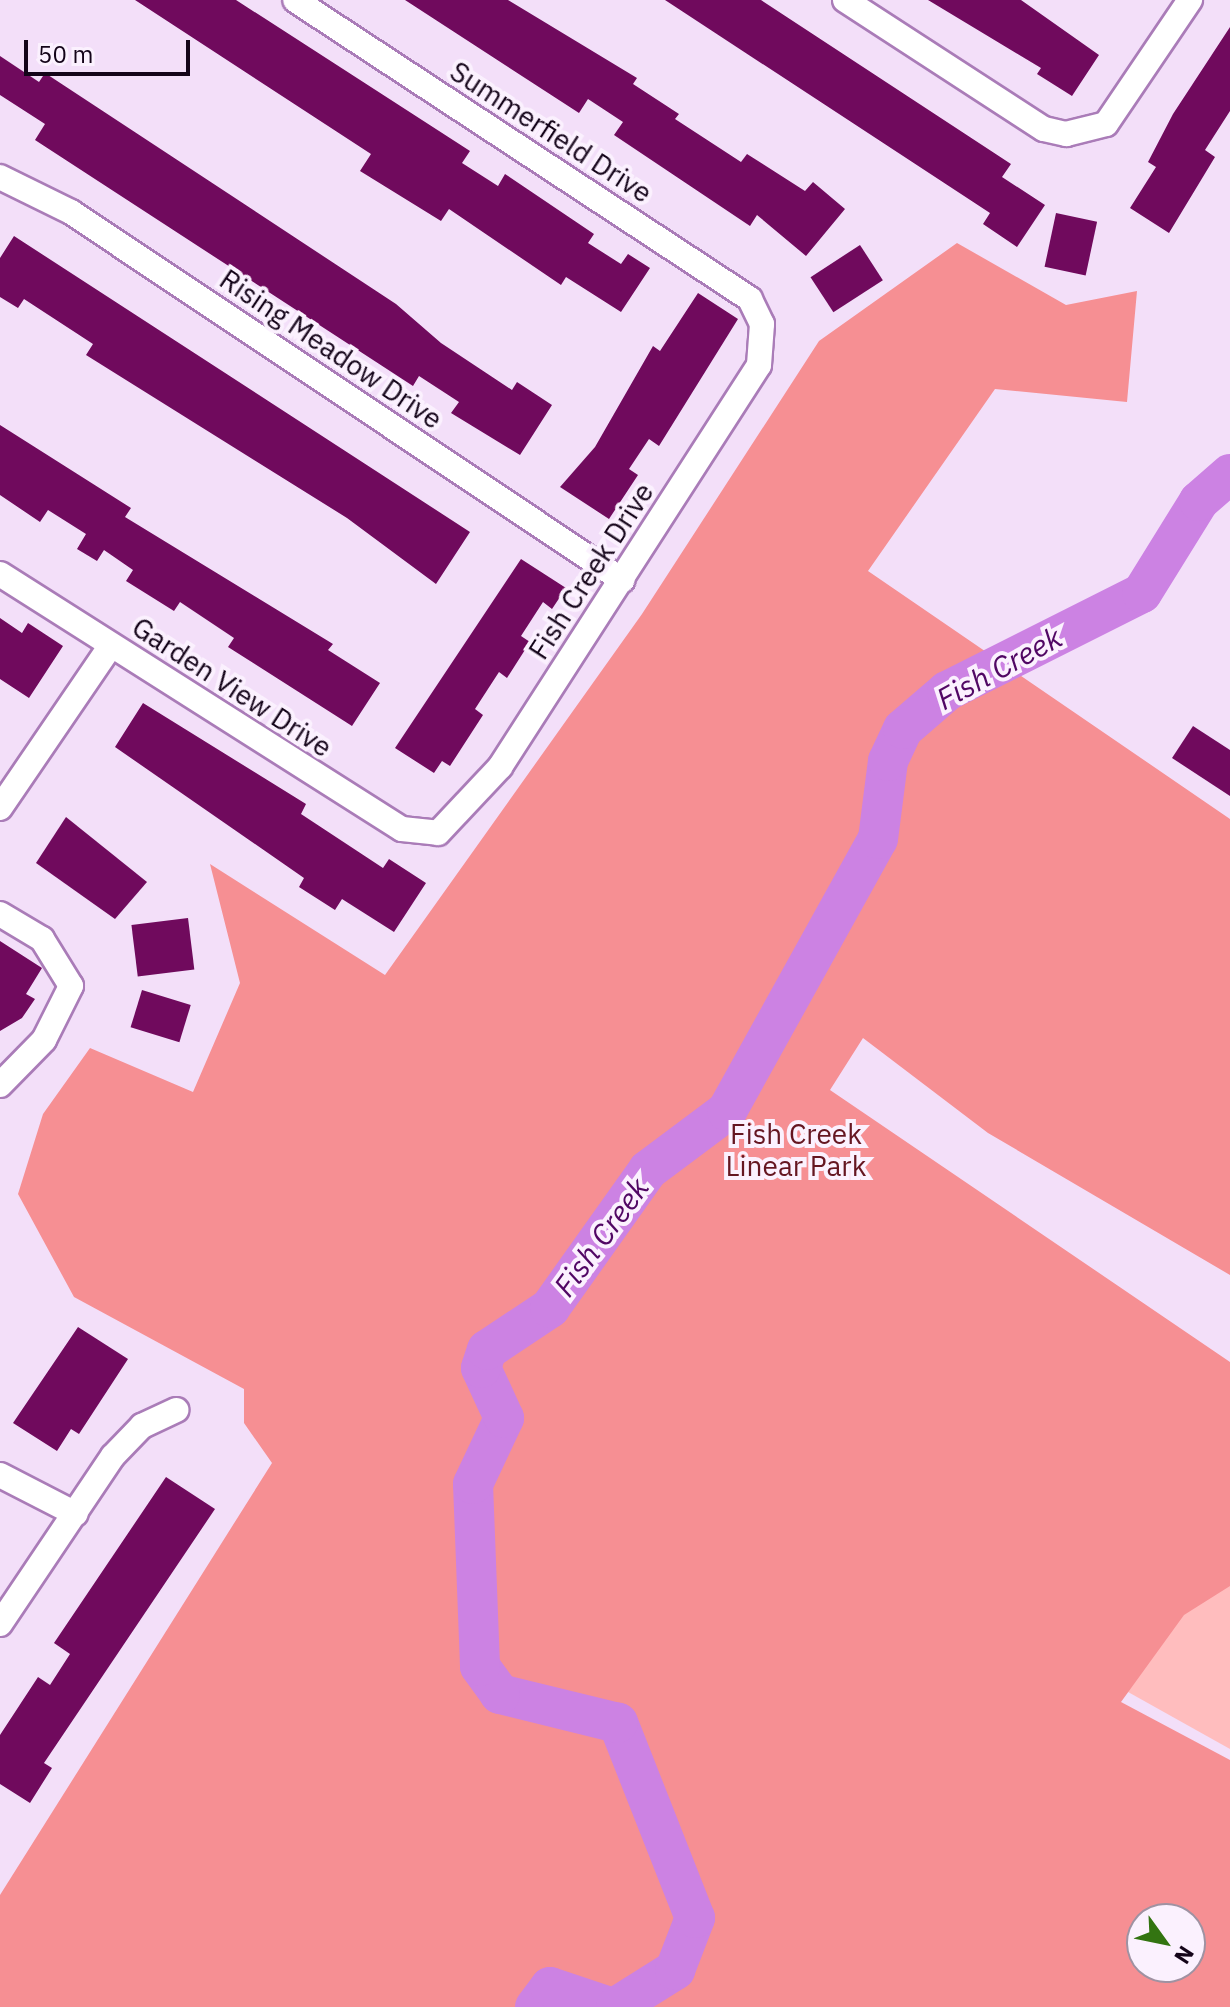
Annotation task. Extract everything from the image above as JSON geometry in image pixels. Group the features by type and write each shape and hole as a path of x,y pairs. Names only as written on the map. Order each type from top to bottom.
{"street":[{"name":"Summerfield Drive","path":"295,0 750,299 762,324"},
{"path":"845,0 1044,129 1089,131 1106,124 1190,0"},
{"name":"Rising Meadow Drive","path":"0,177 71,212 622,580"},
{"name":"Fish Creek Drive","path":"438,833 500,767 759,365 762,324"},
{"name":"Garden View Drive","path":"0,574 402,829 438,833"},
{"path":"0,808 111,645"},
{"path":"0,914 42,939 71,986 44,1040 0,1085"},
{"path":"0,1624 142,1426 177,1410"},
{"path":"0,1475 76,1514"}],"shaded area":[{"path":"1230,1373 1230,1749 1019,1631"}],"green space":[{"name":"Fish Creek Linear Park","path":"957,243 1066,305 1137,291 1127,402 995,389 868,571 1230,819 1230,1275 988,1133 863,1038 830,1090 1230,1362 1230,1586 1184,1615 1121,1702 1230,1760 1230,2007 0,2007 0,1895 272,1463 244,1423 244,1389 74,1297 18,1194 43,1114 90,1048 193,1092 240,983 210,864 385,975 642,614 819,341"}],"building":[{"path":"135,0 236,0 470,151 462,163 498,186 505,174 594,234 588,243 621,264 628,254 650,268 621,312 566,277 561,285 449,209 441,221 360,171 371,154"},
{"path":"405,0 508,0 637,78 633,84 679,114 675,119 741,162 747,154 805,191 813,182 845,209 806,256 757,215 750,226 614,135 623,122 588,99 579,113"},
{"path":"665,0 761,0 1011,164 1002,177 1045,205 1017,247 983,224 990,213"},
{"path":"928,0 1021,0 1099,55 1072,96 1037,74 1041,68"},
{"path":"1230,27 1230,111 1205,150 1215,157 1169,233 1130,208 1156,167 1148,162 1173,114"},
{"path":"0,56 39,82 45,73 396,304 441,343 512,390 517,382 552,405 520,455 451,413 459,402 419,376 413,386 35,140 45,124 0,95"},
{"path":"1056,213 1097,222 1086,276 1045,267"},
{"path":"14,236 470,532 436,584 347,518 86,355 93,344 24,299 18,308 0,297 0,258"},
{"path":"860,245 883,280 833,312 811,277"},
{"path":"698,293 738,319 659,446 649,439 629,469 638,475 609,519 560,487 595,447 653,346 660,351"},
{"path":"0,425 131,508 125,517 333,644 328,650 380,683 352,726 228,647 234,638 180,602 174,611 126,581 133,570 104,550 97,561 77,549 86,534 48,510 40,522 0,495"},
{"path":"521,559 566,588 552,609 543,602 521,636 530,642 507,678 499,672 475,709 483,715 450,766 442,761 434,773 395,748"},
{"path":"0,618 22,633 28,623 63,646 29,698 0,679"},
{"path":"143,703 306,804 301,814 383,868 389,859 426,883 394,932 342,899 335,910 299,887 304,878 115,747"},
{"path":"1193,726 1230,750 1230,796 1172,758"},
{"path":"66,817 147,882 115,919 36,863"},
{"path":"188,918 194,970 138,977 131,925"},
{"path":"0,941 42,968 26,994 35,999 22,1018 0,1031"},
{"path":"142,990 191,1005 179,1042 131,1027"},
{"path":"78,1327 128,1359 79,1434 71,1429 57,1451 13,1423"},
{"path":"166,1477 215,1509 44,1763 52,1768 30,1803 0,1784 0,1735 38,1677 50,1685 70,1654 54,1643"}],"waterway":[{"name":"Fish Creek","path":"616,2007 675,1970 695,1918 618,1723 500,1694 480,1666 473,1484 504,1418 481,1368 487,1350 550,1308 648,1170 727,1111 878,839 888,761 903,729 947,691 1142,593 1199,501 1230,474"},
{"name":"Fish Creek","path":"535,2007 550,1987 610,2007"}]}
